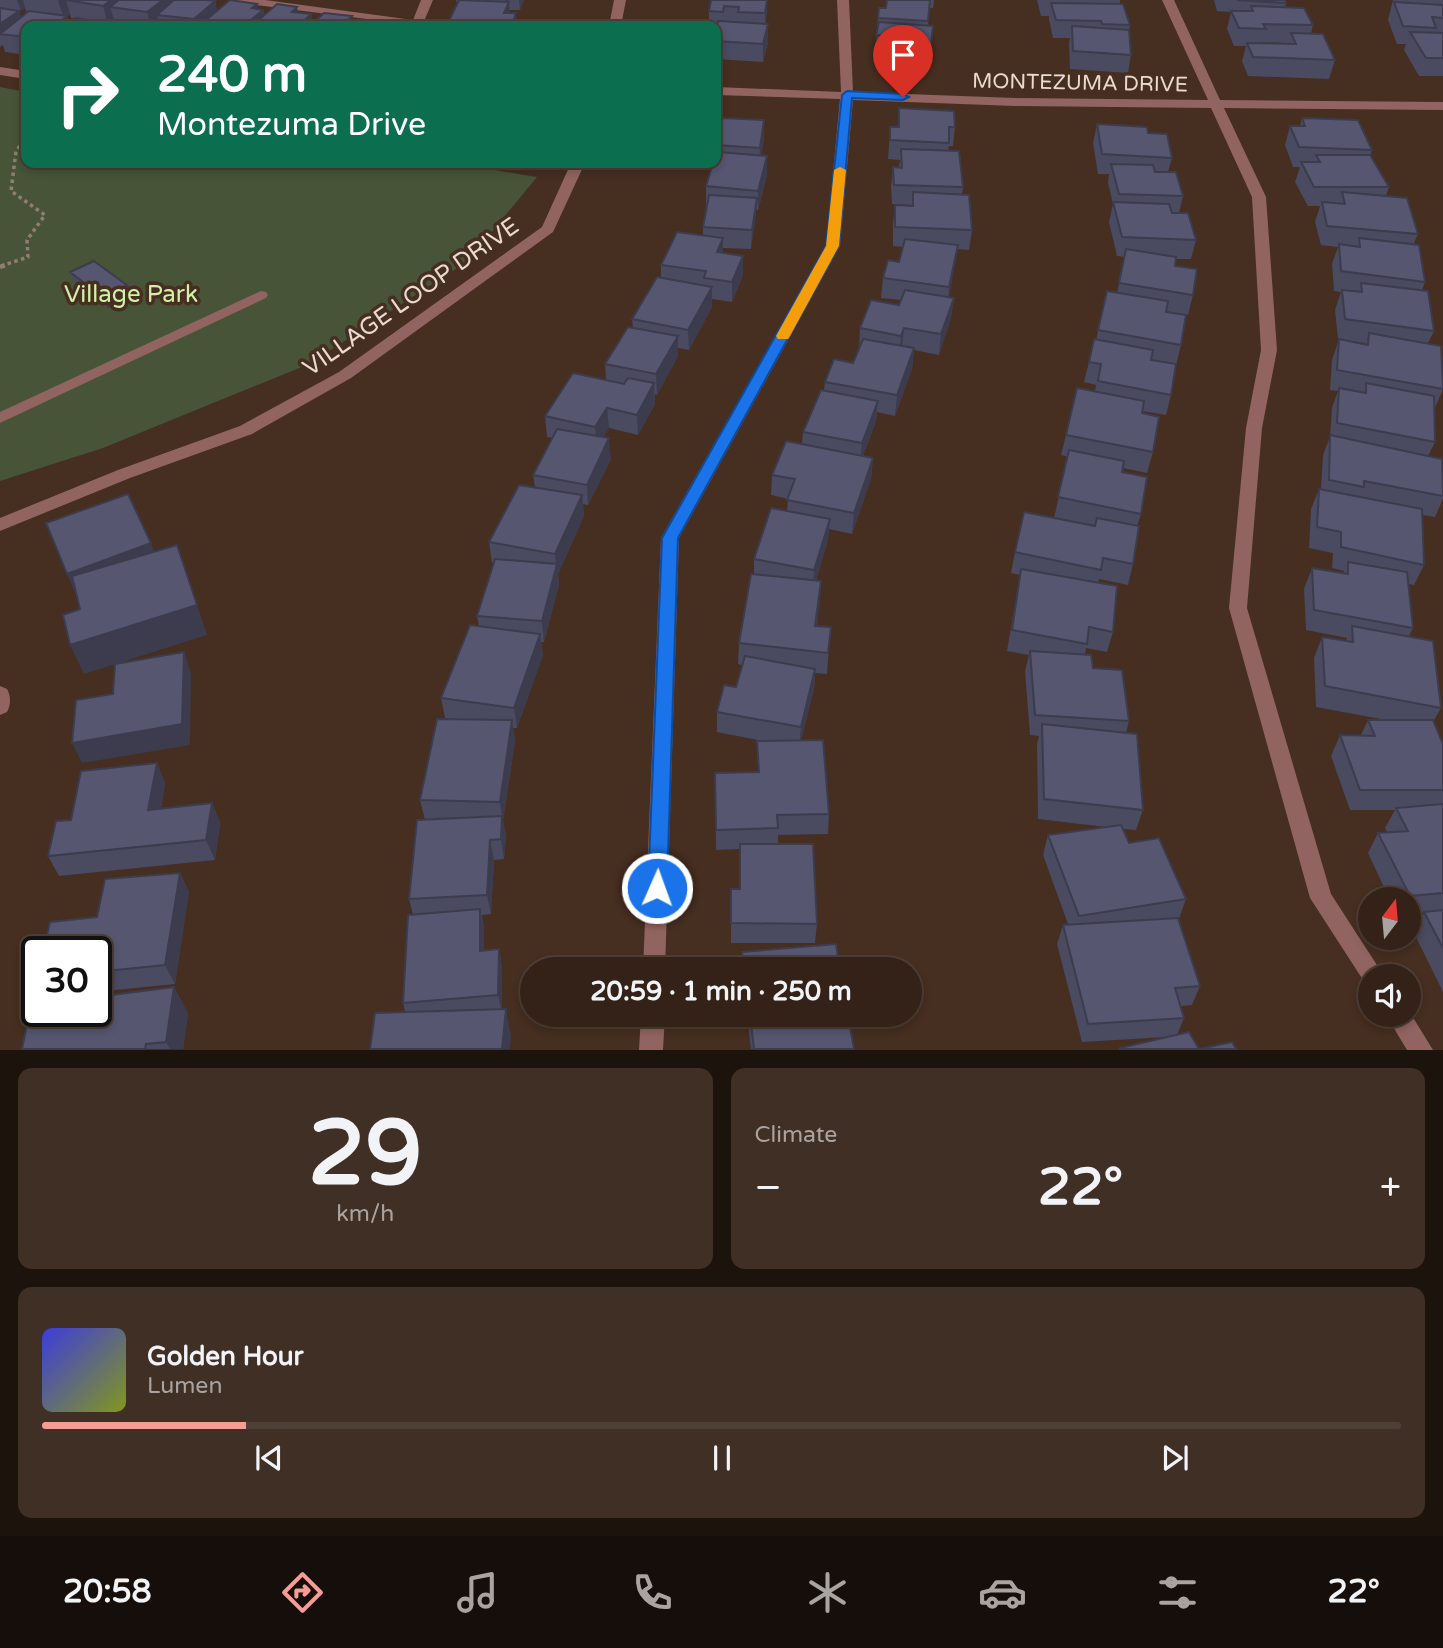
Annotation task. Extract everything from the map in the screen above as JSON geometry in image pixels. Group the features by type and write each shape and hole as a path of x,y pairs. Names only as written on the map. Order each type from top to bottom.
{"street":[{"path":"241,0 388,21"},
{"path":"418,21 427,0"},
{"path":"616,21 620,0"},
{"path":"654,957 670,538 832,246 847,95 843,0"},
{"path":"1168,0 1259,197 1269,351 1254,428 1238,608 1321,898 1365,964"},
{"path":"0,71 21,74"},
{"name":"MONTEZUMA DRIVE","path":"721,91 1217,106 1443,106"},
{"name":"VILLAGE LOOP DRIVE","path":"0,525 124,474 246,430 345,375 548,229 576,168"},
{"path":"0,418 261,295"},
{"path":"0,694 0,707"},
{"path":"651,1049 652,1027"},
{"path":"1406,1027 1421,1049"}],"path":[{"path":"0,267 28,257 27,240 45,215 11,191 16,150 21,144"}],"green space":[{"name":"Village Park","path":"0,87 21,91 21,168 482,168 537,177 468,261 309,364 103,448 0,481"}],"building":[{"path":"66,0 111,0 103,6"},
{"path":"119,0 163,0 147,12 110,7"},
{"path":"174,0 215,1 194,19 157,15"},
{"path":"230,0 257,4 252,8 263,10 250,21 206,20"},
{"path":"459,0 509,2 504,13 516,13 513,21 449,21"},
{"path":"711,0 767,0 765,13 738,12 739,7 724,6 723,12 709,11"},
{"path":"887,0 930,0 928,21 878,18 879,8 886,8"},
{"path":"1237,0 1285,0 1286,3"},
{"path":"1394,2 1443,5 1443,18 1432,17 1436,28 1403,26"},
{"path":"1051,3 1123,4 1130,25 1056,20"},
{"path":"277,4 297,7 292,12 311,14 304,21 258,21"},
{"path":"1251,6 1304,8 1313,25 1263,24 1266,29 1239,28 1231,11 1253,11"},
{"path":"0,8 19,11 0,24"},
{"path":"29,11 67,16 60,21 21,21 21,36 0,34"},
{"path":"324,13 352,16 347,21 315,21"},
{"path":"76,18 95,21 72,21"},
{"path":"721,21 768,24 763,44 721,41"},
{"path":"879,22 933,26 930,52 887,49 890,36 876,35"},
{"path":"1072,26 1129,30 1131,55 1073,51"},
{"path":"1410,32 1443,33 1443,58 1426,58"},
{"path":"1291,33 1323,34 1335,60 1253,57 1247,43 1296,44"},
{"path":"899,108 954,111 955,127 949,127 949,143 890,140 890,127 899,127"},
{"path":"721,118 764,120 760,148 721,145"},
{"path":"1302,118 1358,120 1372,150 1299,147 1290,126 1305,126"},
{"path":"1097,124 1147,127 1148,133 1167,134 1172,158 1102,154"},
{"path":"901,149 959,151 963,187 894,185 893,167 902,168"},
{"path":"721,152 767,156 758,191 706,186 711,168 721,168"},
{"path":"1316,155 1370,155 1389,187 1314,187 1301,162 1320,162"},
{"path":"1111,164 1153,165 1155,172 1176,172 1183,196 1119,194"},
{"path":"913,192 969,195 972,230 895,227 895,205 913,206"},
{"path":"1342,192 1407,198 1418,234 1327,226 1322,202 1345,204"},
{"path":"709,195 757,198 752,230 703,227"},
{"path":"1113,202 1169,204 1172,213 1188,213 1196,240 1122,237"},
{"path":"677,232 723,238 717,252 743,256 732,282 704,278 706,271 661,265"},
{"path":"1359,238 1419,245 1425,282 1341,271 1339,244 1360,247"},
{"path":"905,239 958,245 949,287 883,278 888,260 899,262"},
{"path":"1126,249 1176,257 1175,266 1197,269 1193,295 1119,283"},
{"path":"94,261 128,286 104,298 70,272"},
{"path":"657,277 712,287 688,330 632,319"},
{"path":"1361,283 1428,291 1434,331 1345,319 1342,290 1362,292"},
{"path":"905,290 954,298 941,334 904,328 901,336 860,328 871,300 899,305"},
{"path":"1107,291 1168,301 1166,312 1186,315 1181,345 1098,330"},
{"path":"628,327 678,336 656,374 605,364"},
{"path":"1369,333 1441,346 1443,389 1337,370 1339,339 1368,345"},
{"path":"863,339 914,348 897,395 825,382 834,359 853,363"},
{"path":"1094,339 1153,350 1151,360 1176,364 1171,395 1098,381 1101,364 1089,362"},
{"path":"573,373 624,384 628,378 654,383 637,415 607,408 595,427 545,416"},
{"path":"1366,383 1434,396 1435,442 1337,423 1339,388 1366,393"},
{"path":"1077,388 1144,401 1142,413 1159,417 1153,452 1066,435"},
{"path":"821,390 878,401 862,443 803,432"},
{"path":"557,429 609,438 587,485 533,475"},
{"path":"1330,435 1442,459 1443,496 1364,481 1364,487 1329,480"},
{"path":"786,441 873,458 854,513 787,500 795,479 772,475"},
{"path":"1069,450 1124,461 1122,472 1147,477 1141,514 1058,497"},
{"path":"519,485 582,495 555,554 489,542"},
{"path":"1319,489 1422,509 1424,565 1341,547 1341,532 1317,527"},
{"path":"128,494 151,543 67,574 46,523"},
{"path":"771,508 830,519 814,570 754,559"},
{"path":"1024,512 1095,526 1097,518 1139,526 1133,564 1103,558 1101,570 1015,552"},
{"path":"177,545 197,605 70,645 63,615 80,609 72,576"},
{"path":"495,559 557,564 542,621 477,616"},
{"path":"1348,562 1407,572 1413,628 1314,610 1312,568 1348,574"},
{"path":"1021,569 1117,586 1113,632 1089,627 1087,644 1012,630"},
{"path":"751,574 821,581 815,626 831,627 828,653 739,643"},
{"path":"470,625 540,634 514,708 441,698"},
{"path":"1352,626 1433,641 1441,708 1325,686 1322,637 1353,642"},
{"path":"1030,651 1091,655 1093,668 1122,670 1129,721 1035,715"},
{"path":"184,652 182,724 72,743 76,700 113,694 115,664"},
{"path":"745,656 815,669 801,727 717,712 724,685 736,687"},
{"path":"437,719 512,720 500,802 420,800"},
{"path":"1368,720 1433,720 1443,744 1443,790 1360,790 1340,735 1375,736"},
{"path":"1042,724 1137,734 1143,810 1044,799"},
{"path":"823,740 829,814 777,815 778,828 716,830 715,773 759,772 757,741"},
{"path":"157,763 148,810 212,803 206,840 48,856 56,821 71,820 81,771"},
{"path":"1443,804 1443,893 1421,895 1421,887 1405,887 1378,833 1408,831 1396,808"},
{"path":"502,816 501,839 490,840 487,895 409,899 417,820"},
{"path":"1121,825 1129,843 1159,838 1186,899 1079,916 1048,835"},
{"path":"740,844 813,844 817,924 731,923 731,889 740,889"},
{"path":"180,873 165,965 112,970 112,936 47,936 50,922 97,917 105,879"},
{"path":"480,909 480,951 499,949 498,995 403,1003 408,915"},
{"path":"1443,910 1443,948 1424,912"},
{"path":"1178,918 1200,986 1175,988 1184,1018 1088,1024 1063,925"},
{"path":"836,944 838,957 743,957 742,952"},
{"path":"174,987 166,1042 146,1044 145,1049 22,1049 26,1027 112,1027 112,995"},
{"path":"506,1009 502,1049 370,1049 375,1013"},
{"path":"751,1027 850,1027 854,1049 754,1049"},
{"path":"1189,1032 1199,1049 1120,1049 1120,1048"},
{"path":"1232,1042 1236,1049 1199,1049"}],"slow traffic":[{"path":"783,336 832,246 840,170"}],"route":[{"path":"657,888 670,538 832,246 847,95 903,97"}]}
